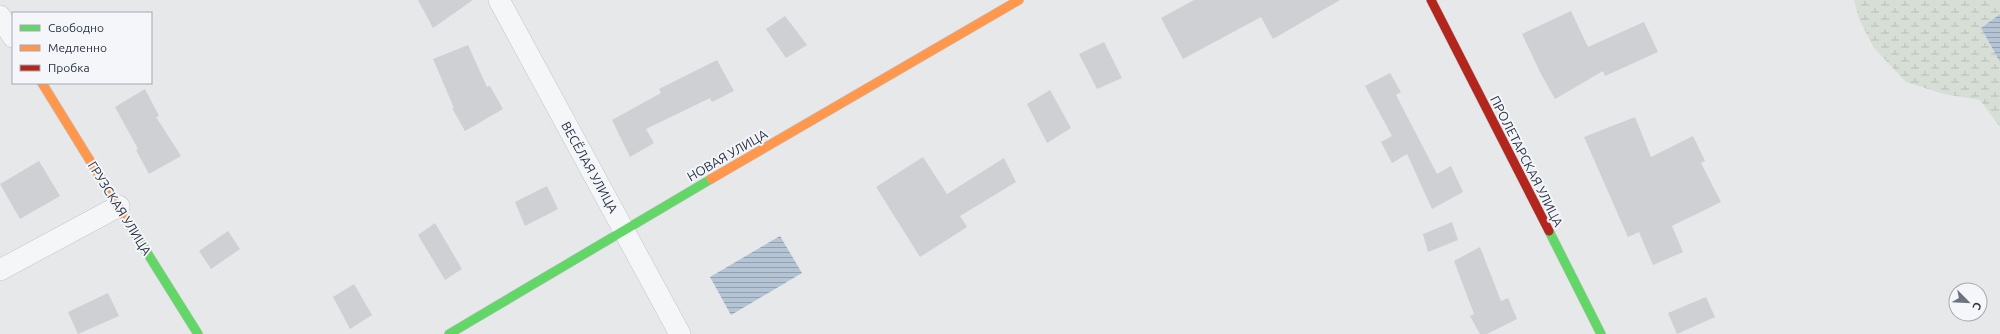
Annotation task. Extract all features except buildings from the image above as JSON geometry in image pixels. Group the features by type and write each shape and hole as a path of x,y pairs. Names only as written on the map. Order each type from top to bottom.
{"street":[{"name":"ВЕСЁЛАЯ УЛИЦА","path":"499,0 680,334"},
{"name":"НОВАЯ УЛИЦА","path":"449,334 624,230 1019,0"},
{"name":"ПРОЛЕТАРСКАЯ УЛИЦА","path":"1431,0 1601,334"},
{"path":"0,16 12,35"},
{"name":"ГРУЗСКАЯ УЛИЦА","path":"43,84 198,334"},
{"path":"0,270 118,206"}],"green space":[{"path":"1854,0 2000,0 2000,14 1981,28 2000,62 2000,127 1980,100 1944,94 1906,82 1874,48 1859,19"}],"water":[{"path":"2000,14 2000,62 1981,28"},
{"path":"780,236 802,273 731,315 710,277"}],"traffic: fast":[{"path":"449,334 711,179"},
{"path":"131,227 198,334"},
{"path":"1549,231 1601,334"}],"traffic: slow":[{"path":"711,179 1019,0"},
{"path":"43,84 131,227"}],"traffic: jam":[{"path":"1431,0 1549,231"}]}
